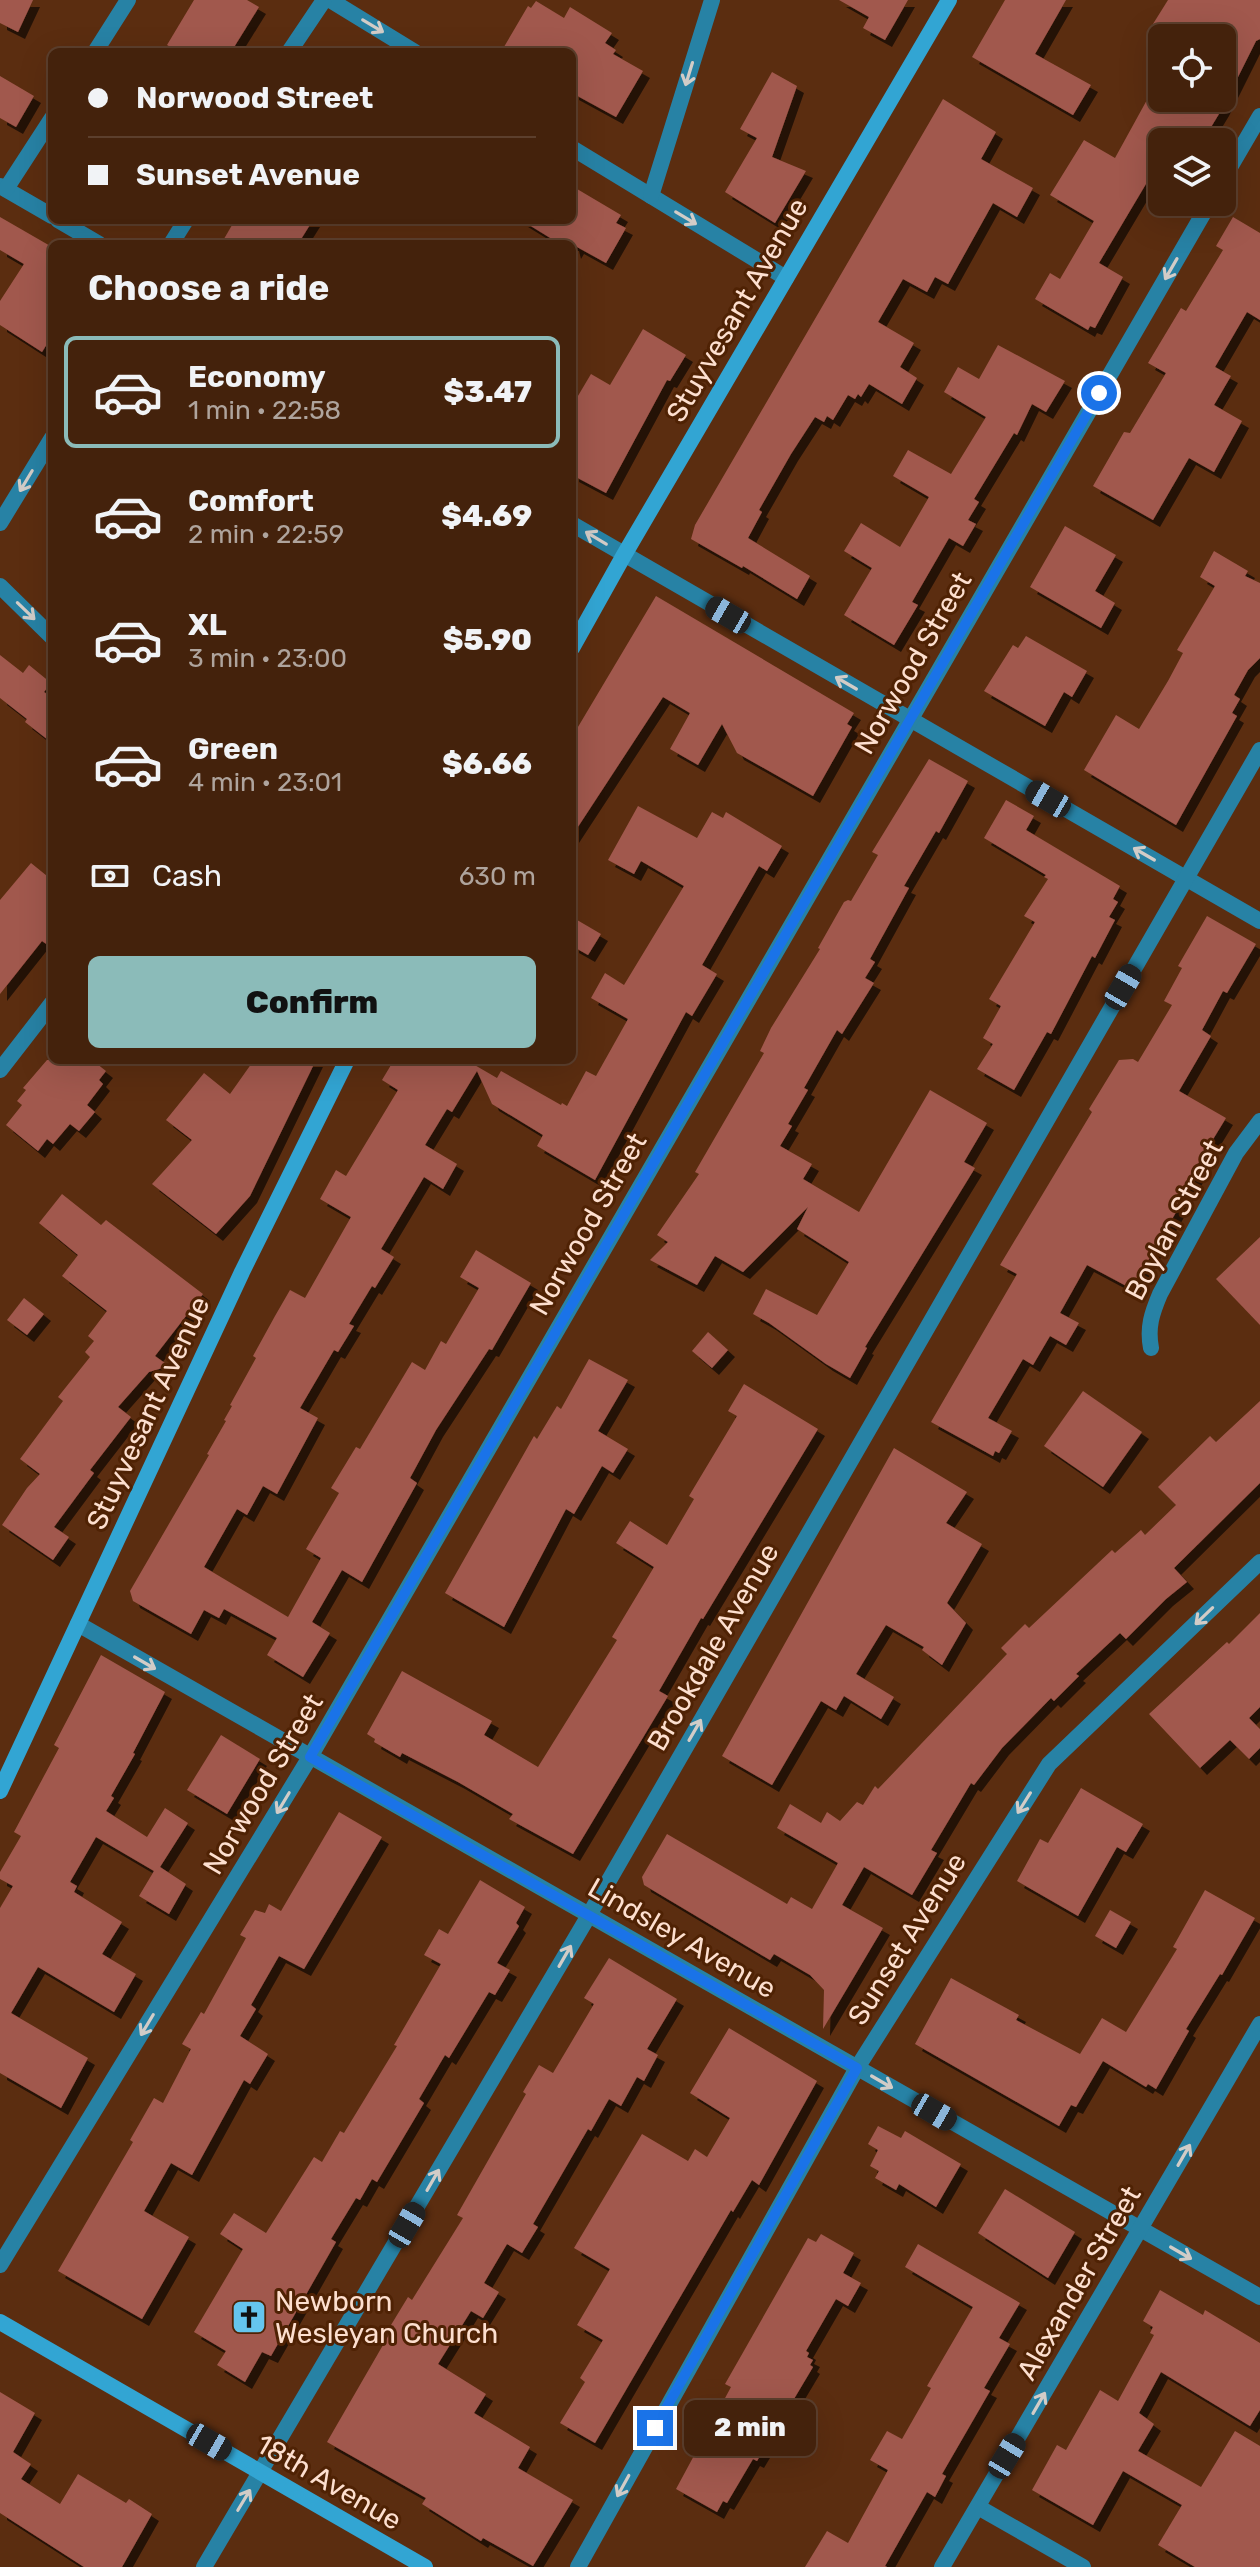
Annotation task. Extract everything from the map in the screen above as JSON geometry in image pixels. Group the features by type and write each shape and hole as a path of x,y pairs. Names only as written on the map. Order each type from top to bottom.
{"main road":[{"name":"Stuyvesant Avenue","path":"576,641 949,0"},
{"name":"Stuyvesant Avenue","path":"0,1791 242,1272 345,1064"},
{"name":"18th Avenue","path":"0,2322 425,2567"}],"street":[{"path":"98,48 128,0"},
{"path":"292,48 324,0"},
{"path":"330,0 408,48"},
{"path":"651,196 712,0"},
{"path":"1236,157 1260,116"},
{"path":"48,124 3,187 48,214"},
{"path":"576,150 786,278"},
{"name":"Norwood Street","path":"0,2265 310,1757 1202,216"},
{"path":"65,224 92,240"},
{"path":"0,523 48,445"},
{"path":"576,526 1260,921"},
{"path":"0,586 48,633"},
{"name":"Brookdale Avenue","path":"204,2567 588,1915 1260,750"},
{"path":"0,1070 48,1008"},
{"name":"Boylan Street","path":"1151,1348 1148,1332 1160,1294 1236,1153 1260,1121"},
{"name":"Sunset Avenue","path":"578,2567 857,2068 1049,1764 1260,1562"},
{"name":"Lindsley Avenue","path":"78,1624 1260,2297"},
{"name":"Alexander Street","path":"942,2567 1260,2024"},
{"path":"978,2507 1083,2567"}],"building":[{"path":"0,0 33,0 18,32 0,23"},
{"path":"194,0 247,0 259,7 233,48 172,48 167,45"},
{"path":"839,0 908,0 885,40 863,28 869,17"},
{"path":"1005,0 1066,0 1035,54 1091,85 1073,115 972,57"},
{"path":"1168,0 1260,0 1260,39 1256,41 1236,81 1236,24 1153,24"},
{"path":"536,1 564,18 570,7 612,33 605,43 616,50 613,54 643,71 616,117 576,95 576,48 503,48 528,6 531,8"},
{"path":"772,72 797,86 772,157 806,171 775,223 725,192 757,138 740,129"},
{"path":"0,76 34,96 16,127 0,118"},
{"path":"1148,98 1148,112 1220,112 1210,128 1148,128 1148,181 1099,263 1123,277 1095,328 1090,326 1088,330 1035,299 1050,273 1060,279 1094,221 1050,195 1084,140 1115,158"},
{"path":"943,99 996,132 981,159 1033,188 1017,217 993,203 948,284 935,277 927,292 903,279 878,322 914,343 900,367 917,378 902,404 869,384 861,397 858,394 855,399 848,395 833,420 827,416 824,422 815,417 791,454 759,510 762,512 748,538 810,576 797,599 691,539 695,525"},
{"path":"576,188 621,215 616,223 626,228 606,263 576,249 576,240 554,240 528,224 576,224"},
{"path":"0,217 48,245 48,342 42,352 0,325 0,301 24,264 0,250"},
{"path":"1233,217 1260,233 1260,320 1247,312 1215,367 1231,376 1214,405 1242,421 1214,472 1189,458 1153,520 1093,486 1124,432 1130,433 1166,373 1148,363 1181,308 1186,311 1223,250 1216,246"},
{"path":"233,224 310,224 300,240 223,240"},
{"path":"643,329 686,355 670,381 667,380 606,493 576,477 576,399 591,374 610,385"},
{"path":"998,345 1065,381 1046,412 1032,404 1017,435 1014,433 974,499 979,502 968,520 976,524 963,546 949,538 912,602 918,605 894,645 844,615 872,568 844,551 861,523 900,547 929,497 893,476 908,450 951,474 986,417 944,392 958,367 979,379"},
{"path":"1065,526 1116,555 1095,591 1115,603 1101,628 1030,587"},
{"path":"1214,551 1248,571 1245,576 1260,583 1260,658 1248,670 1234,695 1240,699 1232,713 1237,716 1176,825 1084,770 1116,715 1139,729 1168,681 1183,653 1177,650 1215,586 1200,577"},
{"path":"656,596 854,713 847,724 852,727 813,796 737,753 722,724 698,765 670,749 690,713 663,697 576,830 576,730"},
{"path":"1026,636 1087,671 1072,697 1064,692 1045,726 984,691 1013,645 1018,648"},
{"path":"0,655 23,673 29,665 48,681 44,692 48,693 48,740 25,722 27,719 0,698"},
{"path":"929,759 968,781 904,886 909,888 870,959 875,962 865,978 874,983 842,1034 837,1030 804,1088 808,1090 788,1124 792,1126 780,1146 812,1164 803,1179 859,1212 930,1090 987,1123 964,1162 975,1168 865,1347 850,1378 753,1314 766,1289 817,1315 849,1262 797,1229 808,1207 743,1272 715,1256 697,1285 650,1260 668,1242 657,1235 699,1174 695,1172 764,1053 760,1051 771,1028 820,949 844,902 851,901 878,855 872,852"},
{"path":"1006,800 1034,816 1026,830 1120,886 1113,899 1118,902 1109,917 1115,920 1095,958 1092,956 1051,1034 1047,1032 1014,1090 977,1069 993,1044 983,1038 1001,1006 989,999 1035,922 1024,916 1048,879 984,838"},
{"path":"638,806 697,838 712,812 723,818 726,812 782,846 767,871 759,866 702,965 717,974 692,1016 686,1012 595,1180 537,1146 543,1135 492,1104 477,1071 452,1112 447,1109 425,1145 457,1164 443,1189 424,1177 381,1249 394,1257 375,1288 372,1286 349,1324 354,1326 338,1352 334,1350 300,1408 318,1418 277,1494 263,1486 247,1515 237,1509 204,1567 288,1617 321,1558 306,1549 339,1493 331,1488 356,1447 360,1449 412,1362 425,1370 441,1341 446,1344 479,1288 460,1277 476,1250 531,1283 492,1350 489,1349 436,1430 410,1478 417,1483 362,1582 342,1570 312,1622 330,1633 303,1677 267,1655 277,1638 224,1609 219,1618 204,1610 191,1634 133,1601 130,1591 209,1455 226,1421 230,1405 256,1358 253,1356 275,1316 290,1290 305,1298 351,1217 320,1199 336,1170 346,1176 398,1090 382,1080 392,1064 473,1064 497,1078 501,1071 567,1106 586,1071 596,1076 628,1019 591,998 605,973 624,985 684,886 641,861 634,874 608,860"},
{"path":"31,863 48,877 48,945 42,941 0,994 0,900"},
{"path":"1207,916 1256,944 1227,993 1223,991 1202,1030 1211,1036 1179,1091 1226,1118 1193,1172 1197,1174 1132,1289 1087,1265 1060,1313 1079,1323 1066,1345 1050,1336 1033,1365 1023,1359 988,1418 1012,1431 999,1453 995,1451 993,1456 931,1422 1017,1274 1000,1265 1092,1112 1089,1109 1119,1060 1133,1059 1138,1062 1172,1005 1164,1001 1182,968 1178,966"},
{"path":"576,919 601,934 588,955 576,948"},
{"path":"47,1060 48,1064 97,1064 106,1071 99,1080 103,1084 87,1105 95,1112 79,1131 70,1124 53,1144 47,1139 38,1151 6,1125 22,1105 17,1101 26,1090 23,1088"},
{"path":"251,1064 314,1064 250,1196 216,1234 152,1184 192,1140 166,1120 204,1073 230,1094"},
{"path":"62,1194 101,1225 106,1220 203,1294 155,1356 169,1366 149,1372 118,1407 131,1417 90,1470 94,1473 54,1527 69,1537 53,1560 2,1525 40,1474 20,1459 63,1401 58,1397 90,1357 85,1352 94,1341 88,1336 107,1311 62,1276 78,1255 39,1223"},
{"path":"1260,1237 1260,1325 1216,1279"},
{"path":"24,1298 44,1314 27,1335 7,1320"},
{"path":"708,1332 728,1350 712,1368 692,1351"},
{"path":"589,1359 628,1380 598,1431 628,1449 613,1473 602,1466 574,1514 566,1509 504,1627 445,1593 534,1436 537,1439 557,1406 561,1409"},
{"path":"744,1384 818,1429 701,1618 659,1691 668,1696 573,1854 509,1819 513,1814 458,1782 374,1742 375,1739 367,1734 402,1671 492,1721 484,1735 538,1767 617,1640 612,1637 654,1567 616,1543 630,1521 667,1545 694,1499 689,1496 737,1416 728,1411"},
{"path":"1083,1391 1142,1432 1103,1487 1044,1446"},
{"path":"1260,1401 1260,1483 1174,1568 1187,1582 1126,1639 1120,1633 1076,1674 1079,1676 1054,1701 1051,1698 1002,1748 974,1785 971,1783 931,1850 937,1853 912,1895 864,1867 842,1905 883,1928 823,2029 824,1990 810,1975 774,1954 770,1960 644,1885 642,1877 667,1834 787,1904 791,1897 812,1909 838,1863 777,1828 790,1804 821,1823 827,1812 840,1821 857,1802 863,1805 875,1786 878,1789 1007,1654 1001,1648 1025,1624 1029,1628 1112,1550 1115,1553 1141,1530 1145,1535 1176,1505 1158,1487 1210,1436 1216,1442"},
{"path":"894,1448 967,1492 946,1523 982,1544 947,1603 966,1623 942,1665 922,1650 924,1647 886,1625 856,1674 894,1697 881,1719 844,1696 836,1710 821,1701 772,1785 722,1756"},
{"path":"1260,1613 1260,1707 1249,1718 1260,1729 1260,1748 1249,1759 1230,1740 1200,1768 1149,1714"},
{"path":"101,1655 165,1692 106,1811 147,1837 165,1808 188,1823 160,1867 186,1884 169,1914 139,1896 154,1871 96,1837 70,1882 77,1886 74,1892 122,1922 102,1954 136,1974 114,2012 38,1967 11,2013 88,2058 61,2108 0,2073 0,1908 13,1886 0,1879 0,1872 21,1836 14,1832 59,1748 54,1745"},
{"path":"221,1735 260,1759 227,1814 187,1790"},
{"path":"1081,1788 1143,1824 1126,1852 1117,1847 1078,1916 1017,1881 1040,1839 1048,1843"},
{"path":"339,1812 382,1837 304,1969 279,1956 251,2005 256,2009 240,2036 268,2054 250,2084 244,2080 192,2175 171,2163 144,2211 189,2237 142,2319 58,2271 133,2142 130,2140 154,2098 163,2103 191,2049 182,2044 201,2012 204,2014 246,1938 240,1935 255,1910 265,1913 269,1904 281,1911"},
{"path":"480,1880 525,1907 516,1923 519,1926 497,1963 510,1970 495,1995 489,1992 449,2058 445,2055 419,2099 424,2103 377,2182 372,2179 360,2200 356,2198 331,2239 336,2242 271,2356 262,2352 245,2382 217,2365 226,2351 194,2332 243,2249 220,2234 234,2213 266,2233 314,2157 322,2162 340,2131 344,2133 397,2046 394,2045 441,1964 424,1955 439,1929 448,1934"},
{"path":"1205,1890 1255,1918 1186,2029 1189,2031 1156,2089 1148,2084 1146,2087 1103,2061 1076,2107 1071,2105 1059,2126 915,2044 951,1978 1019,2015 1016,2020 1080,2054 1102,2018 1126,2032 1177,1949 1173,1947"},
{"path":"1110,1910 1131,1922 1116,1948 1095,1936"},
{"path":"609,1958 677,1999 647,2049 658,2055 644,2081 637,2077 621,2106 609,2099 533,2224 538,2227 522,2253 507,2244 484,2283 499,2292 483,2318 471,2311 438,2364 486,2394 474,2413 530,2447 518,2468 573,2500 533,2566 483,2538 481,2541 422,2504 426,2498 327,2442 408,2297 412,2300 463,2218 457,2215 526,2094 523,2092 539,2065 553,2073 594,2004 584,1998"},
{"path":"729,2028 817,2081 759,2185 752,2180 733,2212 731,2210 595,2443 560,2423 585,2382 580,2378 603,2340 577,2325 610,2269 574,2248 642,2134 688,2161 695,2149 707,2157 730,2118 690,2093"},
{"path":"878,2126 901,2138 905,2131 961,2164 936,2207 899,2184 896,2190 875,2178 879,2171 870,2166 878,2150 868,2144"},
{"path":"1005,2189 1075,2232 1048,2278 978,2233"},
{"path":"821,2234 854,2253 843,2273 861,2283 848,2306 836,2299 806,2351 809,2353 807,2357 813,2360 810,2365 813,2367 757,2461 753,2459 727,2503 723,2501 717,2512 676,2489 731,2387 725,2384 808,2238 816,2242"},
{"path":"918,2244 1020,2303 999,2338 1010,2344 984,2388 990,2391 942,2474 946,2476 935,2497 927,2492 887,2567 805,2567 827,2531 848,2543 888,2470 870,2460 887,2431 902,2439 931,2388 927,2386 973,2307 905,2267"},
{"path":"1160,2290 1203,2315 1205,2310 1260,2343 1260,2410 1250,2426 1161,2372 1139,2413 1154,2424 1138,2451 1201,2487 1235,2431 1260,2446 1260,2567 1195,2567 1158,2545 1182,2505 1123,2471 1093,2525 1032,2490 1057,2445 1066,2450 1100,2390 1118,2401 1154,2335 1150,2333 1153,2327 1143,2321"},
{"path":"0,2392 35,2413 13,2452 31,2464 21,2479 60,2504 78,2474 126,2503 129,2499 152,2514 122,2567 84,2567 0,2513"}],"place":[{"name":"Newborn Wesleyan Church","path":"249,2317"}],"route":[{"path":"655,2428 857,2068 310,1757 1099,393"}]}
